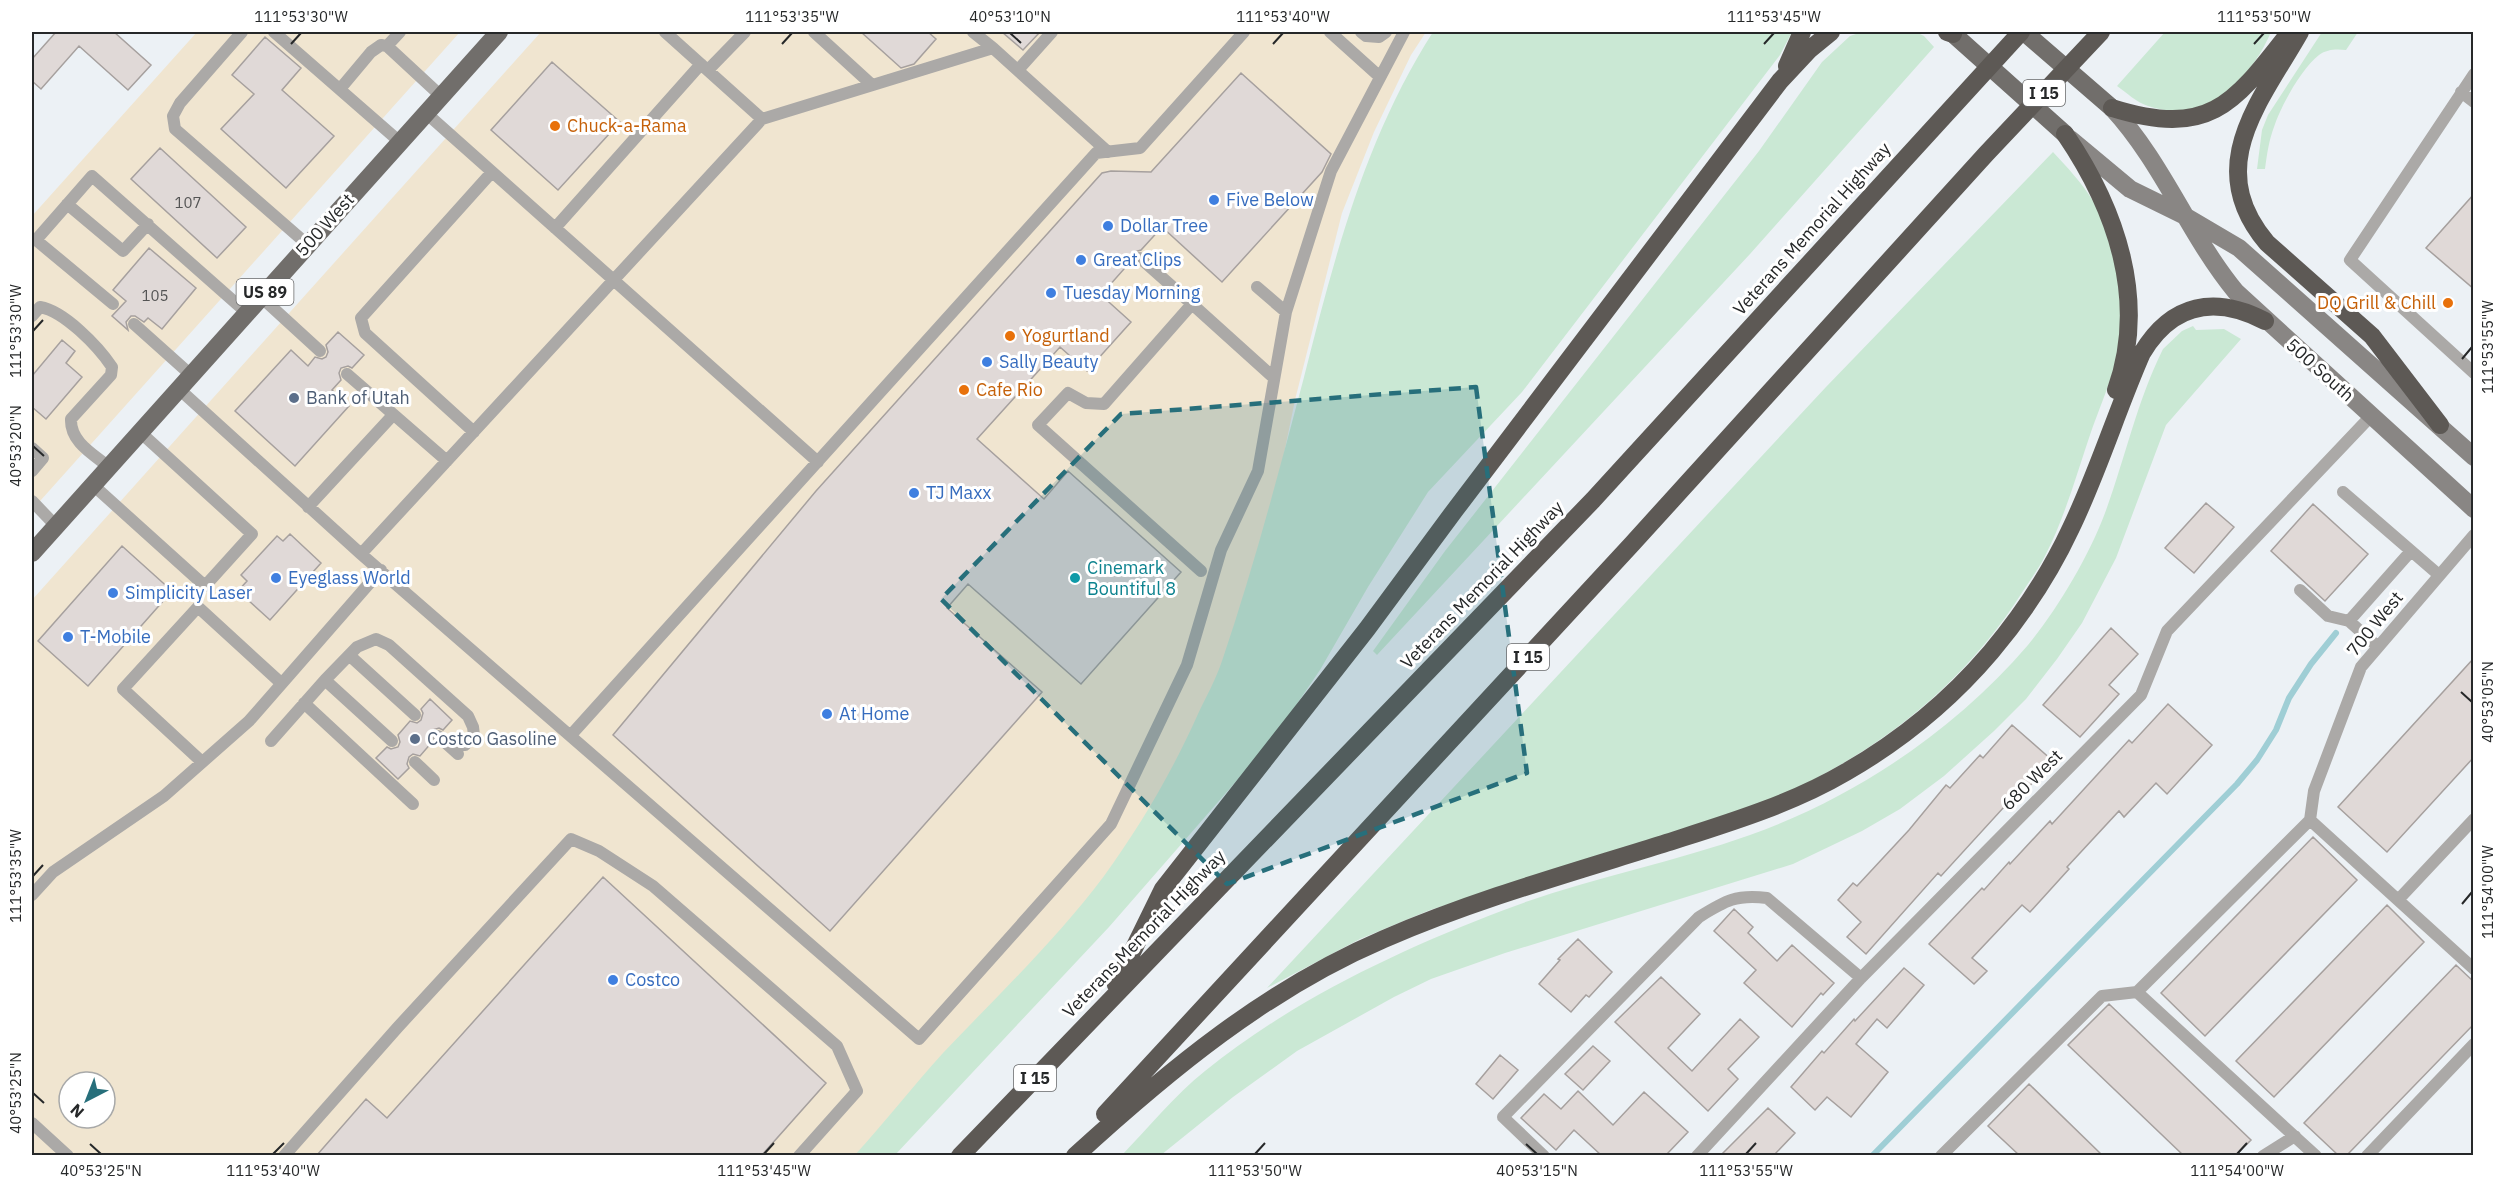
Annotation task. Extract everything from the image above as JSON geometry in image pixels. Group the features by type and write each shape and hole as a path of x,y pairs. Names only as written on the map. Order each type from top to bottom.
{"highway":[{"path":"1780,81 1802,32"},
{"path":"1109,1000 1162,889 1367,629 1780,81 1809,50 1831,32"},
{"name":"Veterans Memorial Highway","path":"960,1155 1593,500 2022,32"},
{"name":"I 15","path":"1066,1155 1632,544 1986,154 2101,32"},
{"path":"2112,108 2163,120 2204,116 2232,99 2246,86 2290,32"},
{"path":"2300,32 2244,131 2239,163 2240,190 2244,206 2259,233 2273,249 2372,336 2440,425"},
{"path":"2065,134 2107,207 2119,243 2127,282 2126,344 2101,453"},
{"path":"1076,1155 1140,1097 1223,1032 1304,980 1382,940 1463,908 1769,808 1844,774 1889,744 1949,696 1989,654 2037,590 2061,549 2087,491 2142,352 2149,341 2166,323 2185,312 2208,306 2237,309 2265,321"}],"main road":[{"name":"500 West","path":"32,553 499,32"},
{"name":"500 South","path":"1950,32 2130,189 2183,215 2239,248 2474,457"},
{"name":"500 South","path":"2022,32 2112,108 2147,151 2183,215 2224,278 2265,321 2474,509"}],"lane":[{"path":"242,32 180,103 173,116 176,129 308,245"},
{"path":"274,32 400,142"},
{"path":"387,46 400,32"},
{"path":"665,32 762,119"},
{"path":"555,228 705,67 745,32"},
{"path":"814,32 872,85"},
{"path":"973,32 1108,152"},
{"path":"1018,70 1052,32"},
{"path":"571,735 1095,153 1140,148 1244,32"},
{"path":"1330,32 1380,77"},
{"path":"1361,32 1366,36 1379,37 1386,32"},
{"path":"179,390 361,554 920,1039 1111,824 1187,664 1221,550 1258,471 1286,312 1330,171 1404,32"},
{"path":"340,89 371,52 381,45 387,46 441,96"},
{"path":"361,554 762,119 993,48"},
{"path":"2473,372 2350,260 2474,74"},
{"path":"2462,92 2474,102"},
{"path":"426,112 818,462"},
{"path":"474,432 365,333 361,318 492,172"},
{"path":"113,304 36,240 92,176 247,313"},
{"path":"67,204 123,251 148,224"},
{"path":"1140,258 1274,378"},
{"path":"1257,286 1286,312"},
{"path":"261,297 320,351"},
{"path":"1192,304 1104,404 1086,403 1068,393 1038,424 1202,571"},
{"path":"32,316 40,307 52,309 100,350 112,367 111,375 71,419 71,429 79,442 109,467"},
{"path":"134,324 191,375"},
{"path":"347,374 447,461"},
{"path":"308,507 393,415"},
{"name":"680 West","path":"1697,1155 1861,978 2141,694 2167,631 2371,416"},
{"path":"93,485 205,586 252,534 140,432"},
{"path":"32,448 43,458 32,471"},
{"path":"2343,492 2439,575"},
{"path":"32,501 56,525"},
{"name":"700 West","path":"2310,820 2314,791 2361,667 2474,535"},
{"path":"2349,621 2411,551"},
{"path":"32,895 53,872 164,796 249,721 381,570"},
{"path":"2300,590 2328,616 2349,621 2378,647"},
{"path":"202,762 123,689 198,607 281,683"},
{"path":"271,741 357,646 376,639 388,645 468,716 473,727 474,735 462,750 438,736"},
{"path":"349,655 415,715"},
{"path":"325,680 392,741"},
{"path":"304,703 413,804"},
{"path":"415,762 435,780"},
{"path":"2398,900 2474,819"},
{"path":"1941,1155 2102,996 2137,992 2310,820 2474,969"},
{"path":"284,1155 571,839 599,851 652,886 837,1046 857,1091 799,1155"},
{"path":"1544,1155 1503,1117 1700,916 1724,902 1747,896 1767,898 1861,978"},
{"path":"2137,992 2316,1155"},
{"path":"2367,1155 2474,1044"},
{"path":"32,1123 68,1155"},
{"path":"2263,1155 2295,1136"}],"highlighted area":[{"path":"1476,387 1527,773 1227,884 941,599 1121,414"}],"shaded area":[{"path":"197,32 460,32 32,510 32,216"},
{"path":"541,32 1426,32 1411,55 1374,132 1342,213 1295,400 1277,488 1236,647 1120,876 875,1155 32,1156 32,600"}],"green space":[{"path":"1433,32 1792,32 1780,55 1522,392 1428,492 1368,587 1320,670 1273,739 1109,927 895,1155 854,1156 943,1053 1086,899 1131,837 1178,757 1217,674 1233,627 1275,487 1327,290 1354,201 1388,115"},
{"path":"1862,32 1916,32 1924,36 1934,47 1750,254 1377,655 1373,651 1445,551 1759,151 1822,62 1850,36"},
{"path":"2165,32 2271,32 2251,66 2223,94 2207,104 2188,109 2169,110 2148,106 2117,86"},
{"path":"2322,32 2358,32 2346,50 2322,53 2305,69 2292,88 2277,118 2269,142 2265,169 2257,169 2262,130 2268,115"},
{"path":"2053,152 2089,194 2107,231 2116,265 2121,299 2121,332 2117,358 2065,510 2052,541 2040,565 1996,630 1966,665 1933,697 1860,753 1821,776 1779,796 1735,814 1430,910 1360,939 1267,988 1826,387"},
{"path":"2193,326 2196,330 2224,329 2241,339 2166,425 2116,558 2082,623 2026,699 1944,776 1900,809 1862,831 1793,864 1505,953 1431,979 1297,1051 1233,1097 1161,1155 1122,1155 1205,1071 1274,1022 1348,979 1425,942 1534,899 1689,855 1750,835 1789,819 1865,781 1935,733 1999,676 2028,645 2061,599 2081,564 2105,513 2146,389 2163,349 2182,331"}],"building":[{"path":"56,32 114,32 151,65 128,90 79,46 41,89 32,81 32,59"},
{"path":"861,32 928,32 936,39 914,64 901,68"},
{"path":"1002,32 1040,32 1023,50"},
{"path":"265,37 301,68 282,90 334,136 286,188 221,129 254,94 232,75"},
{"name":"Chuck-a-Rama","path":"552,62 620,122 558,190 491,130"},
{"path":"1241,73 1331,154 1322,172 1222,282 1162,227 1141,250 1134,252 1132,260 1101,295 1131,322 1087,371 1060,347 977,439 1044,499 1068,471 1181,572 1081,684 968,584 947,608 1042,692 830,931 613,735 816,491 1102,173 1111,171 1151,172"},
{"path":"160,148 246,227 217,258 131,179"},
{"path":"2474,194 2474,289 2426,248"},
{"path":"149,248 196,288 162,329 148,318 144,322 131,316 126,322 128,330 112,316 126,301 113,290"},
{"name":"Bank of Utah","path":"338,332 364,355 352,368 348,366 341,368 339,373 341,380 332,390 349,406 295,466 235,411 291,350 308,366 315,357 322,359 326,357 328,352 326,345"},
{"path":"62,340 75,351 66,363 82,377 46,419 32,407 32,376"},
{"path":"2206,503 2234,527 2194,573 2165,548"},
{"path":"2313,504 2368,554 2325,601 2271,551"},
{"name":"Eyeglass World","path":"290,534 321,563 270,620 238,591 247,581 241,575 277,536 283,541"},
{"path":"122,546 172,591 88,686 38,641"},
{"path":"2111,628 2138,654 2109,685 2119,694 2080,737 2043,705"},
{"path":"2474,658 2474,757 2387,852 2338,807"},
{"name":"Costco Gasoline","path":"430,699 452,720 443,730 439,728 432,730 430,735 432,742 420,756 413,754 409,757 407,764 409,768 398,779 376,758 387,747 391,749 398,747 400,742 398,735 410,721 417,723 421,720 423,713 421,709"},
{"path":"2168,704 2212,745 2167,794 2156,783 2124,817 2119,811 2067,867 2069,869 2030,912 2022,905 1972,958 1987,971 1974,984 1929,944 2050,821 2052,824 2129,740 2132,743"},
{"path":"2012,725 2053,761 2007,810 2004,807 1941,876 1938,873 1866,954 1847,937 1861,922 1838,900 1853,883 1857,886 1909,830 1946,785 1950,788 1980,755 1983,758"},
{"path":"2313,837 2357,880 2205,1036 2161,993"},
{"name":"Costco","path":"603,877 826,1083 762,1155 317,1155 366,1099 387,1118"},
{"path":"2387,905 2424,942 2274,1097 2236,1061"},
{"path":"1734,909 1753,927 1748,933 1777,961 1792,945 1834,983 1823,995 1821,993 1792,1027 1744,983 1756,970 1714,931"},
{"path":"1578,939 1612,972 1589,997 1586,995 1571,1012 1539,984 1560,960 1558,959"},
{"path":"2456,965 2474,982 2474,1024 2347,1155 2338,1155 2304,1123"},
{"path":"1904,968 1924,985 1887,1028 1877,1019 1856,1044 1888,1072 1851,1117 1827,1097 1815,1110 1791,1087 1822,1051 1824,1053"},
{"path":"1661,977 1700,1014 1668,1048 1692,1071 1740,1019 1759,1037 1728,1069 1738,1079 1708,1111 1615,1022"},
{"path":"2109,1004 2251,1140 2236,1155 2183,1155 2068,1045"},
{"path":"1593,1046 1610,1061 1583,1090 1565,1074"},
{"path":"1500,1055 1518,1070 1493,1099 1476,1084"},
{"path":"2029,1084 2102,1155 2019,1155 1988,1126"},
{"path":"1578,1091 1613,1125 1644,1092 1688,1132 1666,1155 1601,1155 1574,1130 1556,1150 1521,1118 1544,1094 1561,1109"},
{"path":"1768,1108 1795,1133 1774,1155 1721,1155"}],"waterway":[{"path":"1872,1156 2237,784 2257,760 2276,730 2289,698 2311,664 2336,633"}],"place":[{"name":"Chuck-a-Rama","path":"555,126"},
{"name":"Five Below","path":"1214,200"},
{"name":"Dollar Tree","path":"1108,226"},
{"name":"Great Clips","path":"1081,260"},
{"name":"Tuesday Morning","path":"1051,293"},
{"name":"DQ Grill & Chill","path":"2448,303"},
{"name":"Yogurtland","path":"1010,336"},
{"name":"Sally Beauty","path":"987,362"},
{"name":"Cafe Rio","path":"964,390"},
{"name":"Bank of Utah","path":"294,398"},
{"name":"TJ Maxx","path":"914,493"},
{"name":"Eyeglass World","path":"276,578"},
{"name":"Cinemark Bountiful 8","path":"1075,578"},
{"name":"Simplicity Laser","path":"113,593"},
{"name":"T-Mobile","path":"68,637"},
{"name":"At Home","path":"827,714"},
{"name":"Costco Gasoline","path":"415,739"},
{"name":"Costco","path":"613,980"}]}
